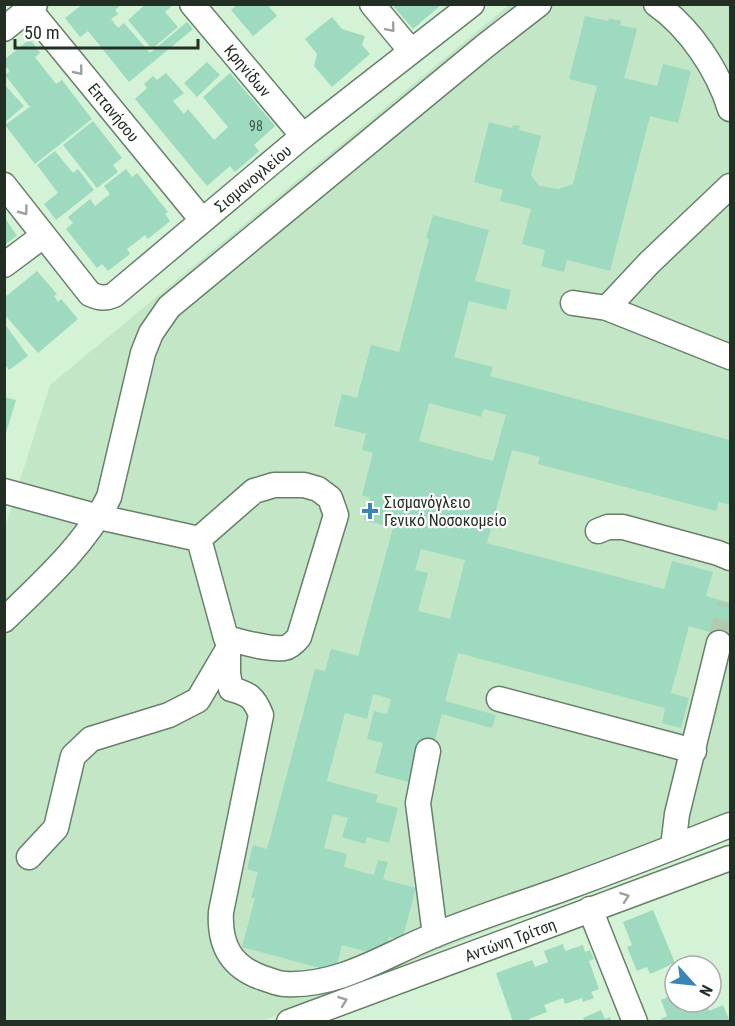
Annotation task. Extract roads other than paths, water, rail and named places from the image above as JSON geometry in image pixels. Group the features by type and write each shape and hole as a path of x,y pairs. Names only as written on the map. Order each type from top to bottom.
{"street":[{"name":"Κρηνίδων","path":"192,4 303,136"},
{"path":"372,4 411,51"},
{"name":"Σισμανογλείου","path":"43,236 90,294 101,298 109,297 303,136 472,4"},
{"path":"4,620 50,574 99,517 109,497 142,353 151,333 169,308 539,4"},
{"path":"659,5 690,36 710,64 730,110"},
{"path":"4,29 30,6"},
{"name":"Επτανήσου","path":"30,6 202,220"},
{"path":"4,185 43,236 4,265"},
{"path":"607,308 649,262 730,186"},
{"path":"573,303 607,308 730,357"},
{"path":"199,539 254,491 274,485 304,485 318,489 330,498 334,507 336,515 299,637 291,645 283,648 227,644"},
{"path":"7,492 99,517 199,539"},
{"path":"598,531 608,527 623,527 730,558"},
{"path":"199,539 227,644 231,689 247,694 256,702 261,715 220,926 224,946 232,958 250,974 284,984 337,978 435,935 730,825"},
{"path":"673,848 677,814 719,643"},
{"path":"28,858 56,828 74,756 91,739 169,715 198,700 227,644"},
{"path":"500,699 694,751"},
{"path":"428,751 418,803 435,935"},
{"name":"Αντώνη Τρίτση","path":"289,1022 730,858"},
{"path":"590,909 635,1022"}],"tunnel":[{"path":"719,643 730,604"}],"place":[{"name":"Σισμανόγλειο Γενικό Νοσοκομείο","path":"370,511"}]}
